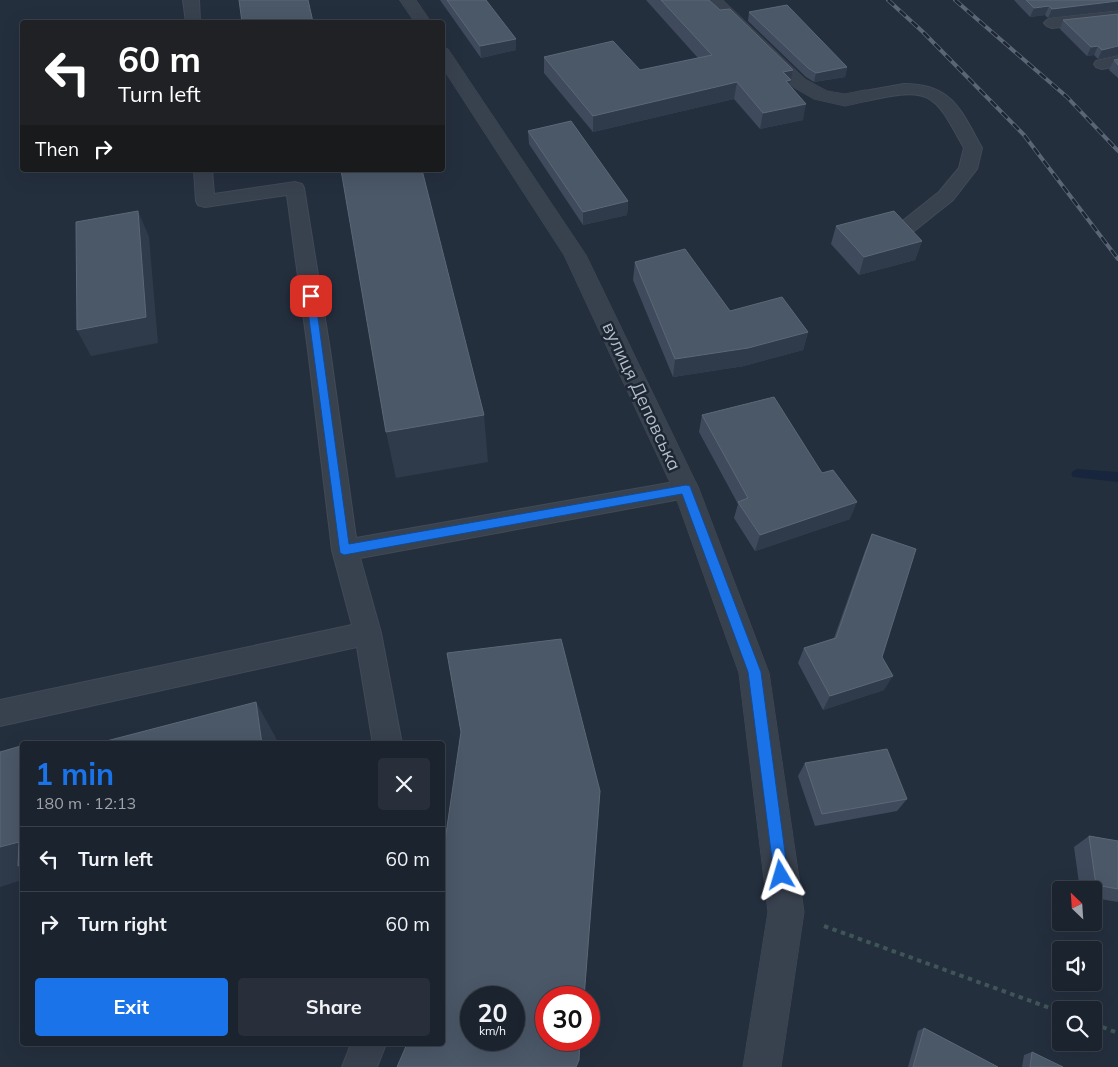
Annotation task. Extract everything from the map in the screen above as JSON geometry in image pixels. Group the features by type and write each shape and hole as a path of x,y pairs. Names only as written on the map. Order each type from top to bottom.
{"street":[{"path":"408,0 422,20"},
{"path":"714,0 799,83 821,95 845,100 865,96"},
{"name":"вулиця Деповська","path":"445,58 575,255 686,489 754,672 786,912 762,1067"}],"lane":[{"path":"191,0 193,20"},
{"path":"1052,23 1118,16"},
{"path":"1102,64 1118,61"},
{"path":"865,96 896,90 917,89 942,98 957,119 973,148 968,169 946,196 907,227"},
{"path":"203,172 205,201 295,188 319,350 344,550 368,633 387,741"},
{"path":"344,550 686,489"},
{"path":"0,713 368,633"},
{"path":"359,1067 368,1046"}],"path":[{"path":"786,912 1052,1009"},
{"path":"1102,1027 1118,1033"}],"building":[{"path":"239,0 308,0 313,20 242,20"},
{"path":"447,0 486,0 516,39 480,46"},
{"path":"661,0 709,0 720,10 730,9 793,70 783,72 791,80 786,81 806,104 763,113 737,82 593,116 544,57 613,41 640,70 712,55"},
{"path":"1026,0 1118,1 1052,9 1049,6 1034,8"},
{"path":"787,5 847,67 816,73 808,68 749,12"},
{"path":"1118,14 1118,46 1102,50 1098,46 1091,47 1063,20"},
{"path":"571,121 628,201 583,212 528,131"},
{"path":"341,172 423,172 484,415 386,432"},
{"path":"138,211 146,317 77,330 76,222"},
{"path":"894,211 922,241 864,257 836,226"},
{"path":"685,249 730,311 782,297 808,332 748,348 675,359 635,262"},
{"path":"774,397 822,473 833,470 857,502 760,535 738,502 748,498 702,415"},
{"path":"872,534 916,549 882,657 893,676 830,696 804,648 836,638"},
{"path":"561,639 600,791 585,986 535,986 535,1051 579,1051 576,1067 397,1067 406,1046 445,1046 445,841 461,732 447,653"},
{"path":"256,702 262,741 106,741"},
{"path":"20,746 20,865 18,866 19,842 0,847 0,752"},
{"path":"887,749 907,799 822,814 805,763"},
{"path":"1089,836 1118,841 1118,889 1102,886 1102,881 1095,881"},
{"path":"924,1028 998,1067 913,1067"},
{"path":"1032,1052 1063,1067 1030,1067"}],"waterway":[{"path":"1077,474 1118,477"}],"railway":[{"path":"888,0 923,32 1024,135 1118,259"},
{"path":"955,0 1067,97 1118,151"}],"route":[{"path":"311,296 344,550 686,489 754,672 781,875"}]}
